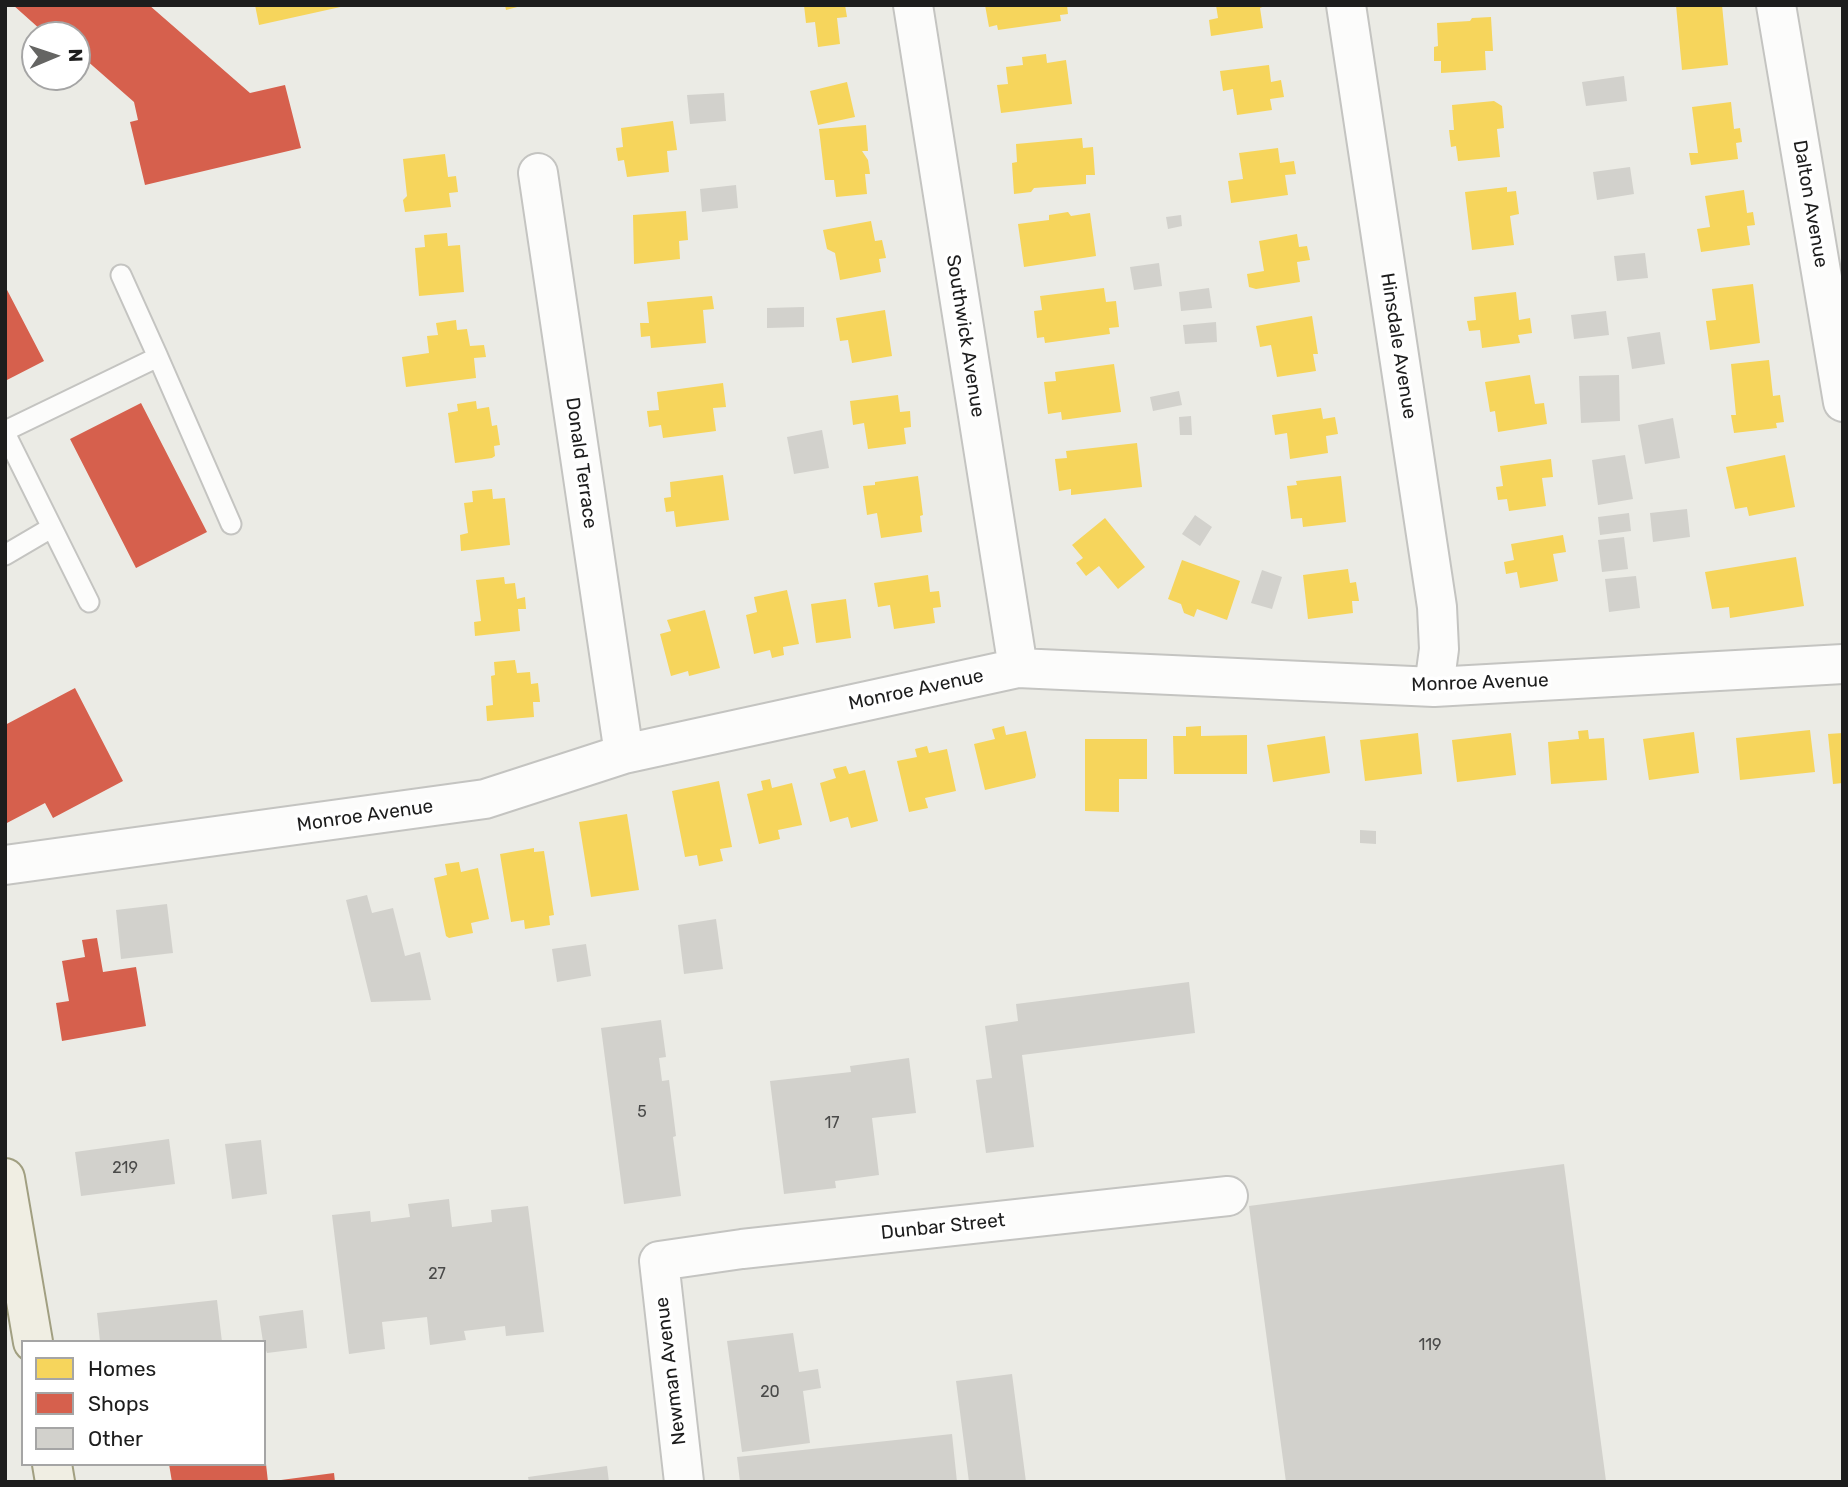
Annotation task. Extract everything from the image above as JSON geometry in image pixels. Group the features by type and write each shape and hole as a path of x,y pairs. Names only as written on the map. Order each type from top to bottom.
{"main road":[{"path":"7,1194 33,1340"}],"street":[{"name":"Southwick Avenue","path":"913,5 1018,668"},
{"name":"Hinsdale Avenue","path":"1346,5 1437,607 1439,649 1434,687"},
{"name":"Dalton Avenue","path":"1776,5 1843,402"},
{"name":"Donald Terrace","path":"538,173 624,754"},
{"name":"Monroe Avenue","path":"5,866 485,799 624,754 1018,668 1434,687 1843,664"},
{"name":"Dunbar Street","path":"659,1261 1228,1196"},
{"name":"Newman Avenue","path":"659,1261 684,1482"}],"lane":[{"path":"121,275 231,524"},
{"path":"89,602 51,528 12,468 5,432 158,357"},
{"path":"5,555 51,528"}],"building: Homes":[{"path":"255,5 345,5 345,6 259,25"},
{"path":"505,5 521,5 521,6 506,10"},
{"path":"804,5 845,5 847,17 837,18 840,44 818,47 815,22 806,23"},
{"path":"985,5 1067,5 1068,14 1060,15 1061,21 998,30 997,25 989,27"},
{"path":"1216,5 1267,5 1260,8 1263,28 1211,36 1209,20 1218,18"},
{"path":"1676,5 1722,5 1728,65 1682,70"},
{"path":"1491,17 1493,51 1485,51 1486,70 1441,73 1441,61 1434,61 1434,47 1438,46 1437,23"},
{"path":"1046,54 1047,63 1066,60 1072,104 1001,113 997,85 1008,84 1006,67 1023,65 1022,57"},
{"path":"1269,65 1271,82 1281,80 1284,97 1270,99 1272,110 1237,115 1233,89 1223,91 1220,71"},
{"path":"847,82 855,117 818,125 810,91"},
{"path":"1494,101 1502,106 1504,128 1497,129 1500,157 1458,161 1456,146 1451,147 1449,130 1454,130 1452,105"},
{"path":"1731,102 1734,129 1740,128 1742,142 1736,143 1738,159 1691,165 1689,153 1698,153 1692,107"},
{"path":"673,121 677,150 667,151 669,172 627,177 624,160 618,161 616,148 623,147 621,128"},
{"path":"866,125 868,151 862,151 868,160 870,174 865,174 867,194 836,197 834,180 825,180 819,129"},
{"path":"1082,138 1083,148 1093,147 1095,175 1086,175 1086,184 1034,188 1031,192 1014,194 1012,163 1017,162 1016,144"},
{"path":"1278,148 1280,163 1294,161 1296,174 1285,175 1288,195 1231,203 1228,181 1243,179 1239,153"},
{"path":"445,154 448,177 456,176 458,192 449,193 451,207 405,212 403,200 407,196 403,159"},
{"path":"1507,187 1507,192 1516,191 1519,214 1510,216 1514,245 1472,250 1465,192"},
{"path":"1744,190 1747,213 1753,212 1755,225 1747,226 1750,245 1701,252 1697,229 1710,227 1705,196"},
{"path":"686,211 688,240 679,241 680,259 634,264 633,215"},
{"path":"1068,212 1071,216 1090,213 1096,256 1024,267 1018,224 1049,220 1049,215"},
{"path":"871,221 875,241 882,240 886,258 879,259 881,272 840,280 835,253 827,249 823,230"},
{"path":"447,233 448,246 460,245 464,292 419,296 415,248 425,247 424,235"},
{"path":"1297,234 1299,247 1307,246 1310,260 1297,262 1300,282 1256,289 1249,287 1247,274 1264,271 1259,241"},
{"path":"1753,284 1760,343 1710,350 1706,321 1716,320 1712,289"},
{"path":"1104,288 1106,302 1116,301 1119,327 1109,328 1110,334 1045,343 1044,337 1037,338 1034,311 1042,310 1040,296"},
{"path":"1516,292 1519,320 1530,318 1532,333 1518,335 1520,343 1482,348 1480,330 1469,331 1467,321 1476,320 1474,297"},
{"path":"712,296 714,309 703,310 706,343 651,348 650,336 641,337 640,323 649,323 647,302"},
{"path":"885,310 892,356 852,363 848,340 840,341 836,318"},
{"path":"1312,316 1318,354 1313,354 1316,371 1277,377 1271,345 1260,347 1256,326"},
{"path":"456,320 457,330 467,329 470,346 484,345 486,357 474,358 476,378 406,387 402,357 429,353 427,336 438,335 436,323"},
{"path":"1769,360 1773,396 1780,395 1784,422 1776,423 1777,428 1734,433 1731,415 1736,415 1731,364"},
{"path":"1114,364 1121,412 1062,420 1061,412 1048,414 1044,382 1056,381 1055,372"},
{"path":"1530,375 1535,404 1544,403 1547,424 1498,432 1495,411 1490,412 1485,382"},
{"path":"723,383 726,407 713,408 716,431 663,438 661,425 649,427 647,411 659,410 657,392"},
{"path":"898,395 900,412 910,411 911,427 904,428 906,444 868,449 864,423 853,425 850,401"},
{"path":"476,401 477,409 489,407 492,426 497,425 500,445 494,446 495,456 492,458 455,463 448,413 458,411 457,404"},
{"path":"1321,408 1323,419 1335,417 1338,434 1326,436 1328,453 1290,459 1287,433 1275,435 1272,415"},
{"path":"1137,443 1142,487 1071,495 1071,489 1059,491 1055,459 1067,458 1066,451"},
{"path":"1785,455 1795,507 1749,516 1747,507 1735,509 1726,467"},
{"path":"1551,459 1553,477 1542,478 1546,506 1509,511 1507,499 1498,500 1496,487 1503,486 1500,466"},
{"path":"723,475 729,520 676,527 674,511 666,512 664,498 671,497 670,482"},
{"path":"918,476 923,515 920,516 922,532 881,538 877,513 867,515 863,486"},
{"path":"1341,476 1346,522 1303,527 1302,518 1291,519 1287,486 1297,485 1296,481"},
{"path":"492,489 493,499 505,498 510,545 461,551 460,535 468,533 464,503 473,502 472,491"},
{"path":"1105,518 1145,567 1118,589 1099,566 1086,576 1076,563 1083,558 1072,545"},
{"path":"1563,535 1566,552 1553,554 1558,581 1520,588 1517,572 1506,574 1504,562 1514,560 1511,544"},
{"path":"1796,557 1804,606 1730,618 1729,607 1712,609 1705,572"},
{"path":"1182,560 1240,581 1227,620 1197,609 1194,617 1184,613 1181,604 1168,599"},
{"path":"1348,569 1350,583 1356,582 1359,601 1352,601 1353,613 1308,619 1303,575"},
{"path":"928,575 930,592 939,591 941,607 933,608 935,623 894,629 890,605 878,607 874,583"},
{"path":"504,577 505,584 515,583 517,599 525,597 526,609 518,609 520,631 475,636 474,622 481,621 476,580"},
{"path":"787,590 799,644 783,647 784,655 772,658 770,650 754,654 746,615 757,612 754,597"},
{"path":"846,599 851,638 816,643 811,604"},
{"path":"705,610 720,668 689,676 688,671 671,676 660,634 671,631 667,620"},
{"path":"515,660 517,673 530,672 531,684 538,683 540,702 533,702 534,717 487,721 486,706 493,705 491,676 495,675 494,662"},
{"path":"1004,726 1006,735 1026,731 1036,775 1035,778 985,790 974,744 995,739 992,729"},
{"path":"1201,726 1201,736 1247,735 1247,774 1174,774 1173,736 1186,736 1186,727"},
{"path":"1588,730 1589,739 1604,738 1607,780 1551,784 1548,742 1579,739 1578,731"},
{"path":"1810,730 1815,772 1740,780 1736,738"},
{"path":"1694,732 1699,773 1649,780 1643,739"},
{"path":"1418,733 1422,774 1365,781 1360,740"},
{"path":"1511,733 1516,775 1457,782 1452,740"},
{"path":"1843,733 1843,783 1833,784 1828,734"},
{"path":"1325,736 1330,773 1273,782 1267,745"},
{"path":"1085,739 1147,739 1147,779 1119,779 1119,812 1085,811"},
{"path":"927,746 929,753 947,749 956,791 925,798 928,808 909,812 897,761 917,757 915,749"},
{"path":"846,766 849,774 865,770 878,821 851,828 848,817 830,822 820,783 836,778 833,769"},
{"path":"770,779 772,788 792,783 802,825 778,830 780,839 759,844 747,794 763,790 761,781"},
{"path":"719,781 732,847 720,849 723,861 699,866 697,855 685,857 672,791"},
{"path":"627,814 639,890 591,897 579,822"},
{"path":"534,848 534,852 544,851 554,915 549,916 550,925 525,929 524,920 511,922 500,854"},
{"path":"459,862 461,872 478,868 489,919 471,923 473,933 449,938 446,936 434,878 447,875 445,864"}],"building: Shops":[{"path":"13,5 149,5 250,93 285,85 301,148 145,185 130,122 138,120 134,102 91,64 91,21 31,21"},
{"path":"5,286 44,361 5,381"},
{"path":"141,403 207,532 136,568 70,439"},
{"path":"75,688 123,781 53,818 45,803 5,824 5,725"},
{"path":"97,938 103,972 136,967 146,1026 62,1041 56,1003 69,1001 62,961 85,957 82,940"},
{"path":"266,1464 268,1482 172,1482 169,1466"},
{"path":"334,1473 335,1482 281,1482 281,1480"}],"building: Other":[{"path":"1624,76 1627,101 1586,106 1582,82"},
{"path":"724,93 726,121 690,124 687,95"},
{"path":"1630,167 1634,194 1597,200 1593,172"},
{"path":"736,185 738,208 702,212 700,189"},
{"path":"1181,215 1182,226 1168,229 1166,217"},
{"path":"1645,253 1648,278 1617,281 1614,256"},
{"path":"1159,263 1162,286 1134,290 1130,267"},
{"path":"1209,288 1212,308 1181,311 1179,292"},
{"path":"804,307 804,327 767,328 767,308"},
{"path":"1606,311 1609,335 1574,339 1571,315"},
{"path":"1216,322 1217,342 1185,344 1183,325"},
{"path":"1660,332 1665,364 1632,369 1627,337"},
{"path":"1619,375 1620,421 1581,423 1579,376"},
{"path":"1179,391 1182,405 1153,411 1150,397"},
{"path":"1191,416 1192,435 1180,435 1179,417"},
{"path":"1673,418 1680,458 1645,464 1638,425"},
{"path":"822,430 829,468 794,474 787,437"},
{"path":"1625,455 1633,499 1598,505 1592,460"},
{"path":"1687,509 1690,537 1653,542 1650,513"},
{"path":"1629,513 1631,531 1600,535 1598,517"},
{"path":"1195,515 1212,527 1200,546 1182,534"},
{"path":"1624,537 1628,569 1602,572 1598,540"},
{"path":"1262,570 1282,577 1272,609 1251,603"},
{"path":"1636,576 1640,608 1609,612 1605,579"},
{"path":"1360,830 1376,831 1376,844 1360,843"},
{"path":"367,895 372,913 393,908 405,956 420,952 431,1000 371,1002 346,900"},
{"path":"167,904 173,953 121,959 116,910"},
{"path":"716,919 723,969 684,974 678,925"},
{"path":"586,944 591,976 557,982 552,949"},
{"path":"1189,982 1195,1033 1022,1055 1034,1147 986,1153 976,1080 992,1078 985,1026 1018,1021 1016,1004"},
{"path":"661,1020 666,1057 659,1058 662,1081 669,1080 681,1196 624,1204 601,1028"},
{"path":"909,1058 916,1113 872,1118 879,1175 835,1181 836,1188 784,1194 770,1081 851,1072 850,1066"},
{"path":"169,1139 175,1184 81,1196 75,1152"},
{"path":"261,1140 267,1194 232,1199 225,1144"},
{"path":"1564,1164 1606,1481 1286,1482 1249,1206"},
{"path":"449,1199 452,1227 492,1222 491,1210 528,1206 544,1332 506,1336 505,1326 464,1331 466,1340 430,1345 427,1317 382,1322 385,1349 349,1354 332,1215 370,1211 371,1222 410,1217 408,1204"},
{"path":"217,1300 222,1340 100,1340 97,1313"},
{"path":"303,1310 307,1348 267,1353 259,1316"},
{"path":"793,1333 799,1372 818,1369 821,1388 803,1391 810,1443 742,1452 727,1341"},
{"path":"1012,1374 1026,1482 969,1482 956,1381"},
{"path":"952,1434 957,1482 740,1482 737,1457"},
{"path":"607,1466 609,1482 529,1482 528,1477"}]}
